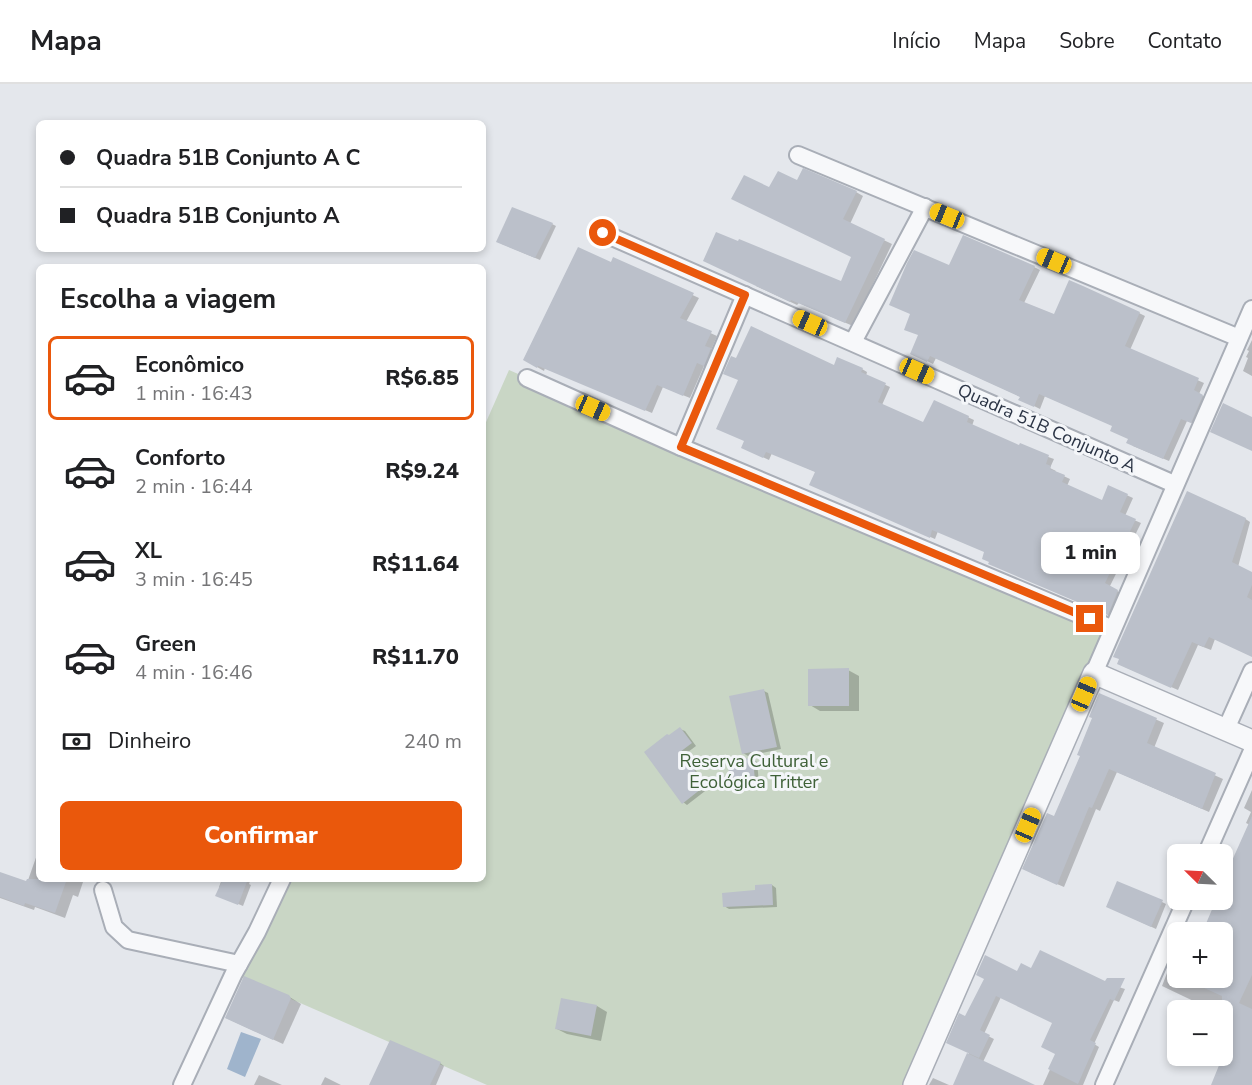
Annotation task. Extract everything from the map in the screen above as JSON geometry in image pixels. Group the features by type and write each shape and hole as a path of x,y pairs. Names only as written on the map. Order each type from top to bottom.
{"street":[{"path":"798,155 1239,338"},
{"path":"853,342 925,207"},
{"name":"Quadra 51B Conjunto A","path":"603,233 1174,484"},
{"path":"681,447 745,295"},
{"path":"915,1085 1094,673 1111,628 1252,309"},
{"path":"527,378 681,447 1111,628"},
{"path":"1226,729 1252,670"},
{"path":"1094,673 1252,741"},
{"path":"1211,844 1252,751"},
{"path":"182,1085 281,882"},
{"path":"103,890 114,927 128,939 239,964"},
{"path":"1104,1085 1182,910"}],"green space":[{"name":"Reserva Cultural e Ecológica Tritter","path":"509,370 1107,630 913,1085 487,1085 232,973 279,882 486,882 486,422"}],"water":[{"path":"241,1032 261,1039 245,1077 227,1069"}],"building":[{"path":"803,168 857,191 843,219 885,239 845,323 791,300 790,302 703,261 716,232 738,241 739,239 841,281 851,257 731,199 744,175 769,187 778,171 797,180"},
{"path":"512,207 553,223 535,258 496,242"},
{"path":"963,235 1035,266 1019,300 1054,314 1069,280 1083,286 1140,312 1125,346 1199,378 1194,390 1203,395 1191,423 1181,419 1163,459 1126,443 1128,439 1110,431 1112,426 1039,394 1034,407 1018,400 1020,397 930,356 927,362 910,354 918,335 904,330 910,314 889,305 907,263 914,250 949,265"},
{"path":"578,247 611,262 613,257 694,293 680,318 712,331 705,346 711,348 704,366 697,363 683,396 657,385 645,411 538,366 537,368 523,360"},
{"path":"751,326 834,365 837,357 863,368 861,372 886,383 878,402 923,422 934,400 969,416 967,422 1019,445 1020,443 1049,455 1046,464 1051,466 1050,469 1065,475 1062,482 1102,500 1108,485 1128,494 1120,512 1136,519 1105,583 1118,590 1108,615 988,564 989,562 982,559 984,552 932,530 930,538 809,485 815,472 766,452 763,458 741,448 744,441 716,429 738,380 723,374 731,356 736,358"},
{"path":"1223,403 1252,417 1252,451 1210,432"},
{"path":"1187,491 1246,518 1232,562 1252,572 1252,585 1247,597 1252,600 1252,657 1209,637 1204,647 1192,642 1171,688 1117,664 1119,659 1113,657"},
{"path":"849,668 849,706 808,706 808,669"},
{"path":"764,689 777,747 742,754 729,696"},
{"path":"1099,693 1157,718 1147,743 1216,773 1202,809 1109,769 1092,808 1089,807 1057,885 1022,869 1047,813 1054,816 1080,756 1077,755"},
{"path":"680,727 692,743 680,752 706,785 682,804 644,752"},
{"path":"753,758 755,781 730,783 728,760"},
{"path":"1252,816 1252,975 1239,1003 1252,1009 1252,1085 1211,1085 1219,1066 1233,1066 1233,1000 1222,1000 1222,996 1204,988 1233,988 1233,922 1207,922 1212,910 1233,910 1233,858"},
{"path":"0,872 26,881 36,879 36,882 66,882 55,913 25,903 24,906 0,897"},
{"path":"1117,881 1163,900 1151,927 1106,907"},
{"path":"222,882 247,882 238,905 215,896"},
{"path":"772,884 773,905 723,907 722,893 755,890 755,885"},
{"path":"1040,950 1105,981 1107,978 1125,978 1114,1001 1110,999 1090,1040 1096,1043 1078,1084 1048,1069 1055,1054 1041,1047 1052,1023 996,996 980,1030 990,1035 979,1058 946,1043 959,1013 965,1016 984,979 976,975 985,955 1017,971 1021,963 1031,968"},
{"path":"244,976 289,995 291,998 273,1040 225,1018"},
{"path":"561,998 597,1005 591,1036 555,1029"},
{"path":"390,1040 441,1062 430,1085 369,1085"},
{"path":"967,1053 1035,1085 953,1085"}],"route":[{"path":"603,233 745,295 681,447 1090,619"}]}
